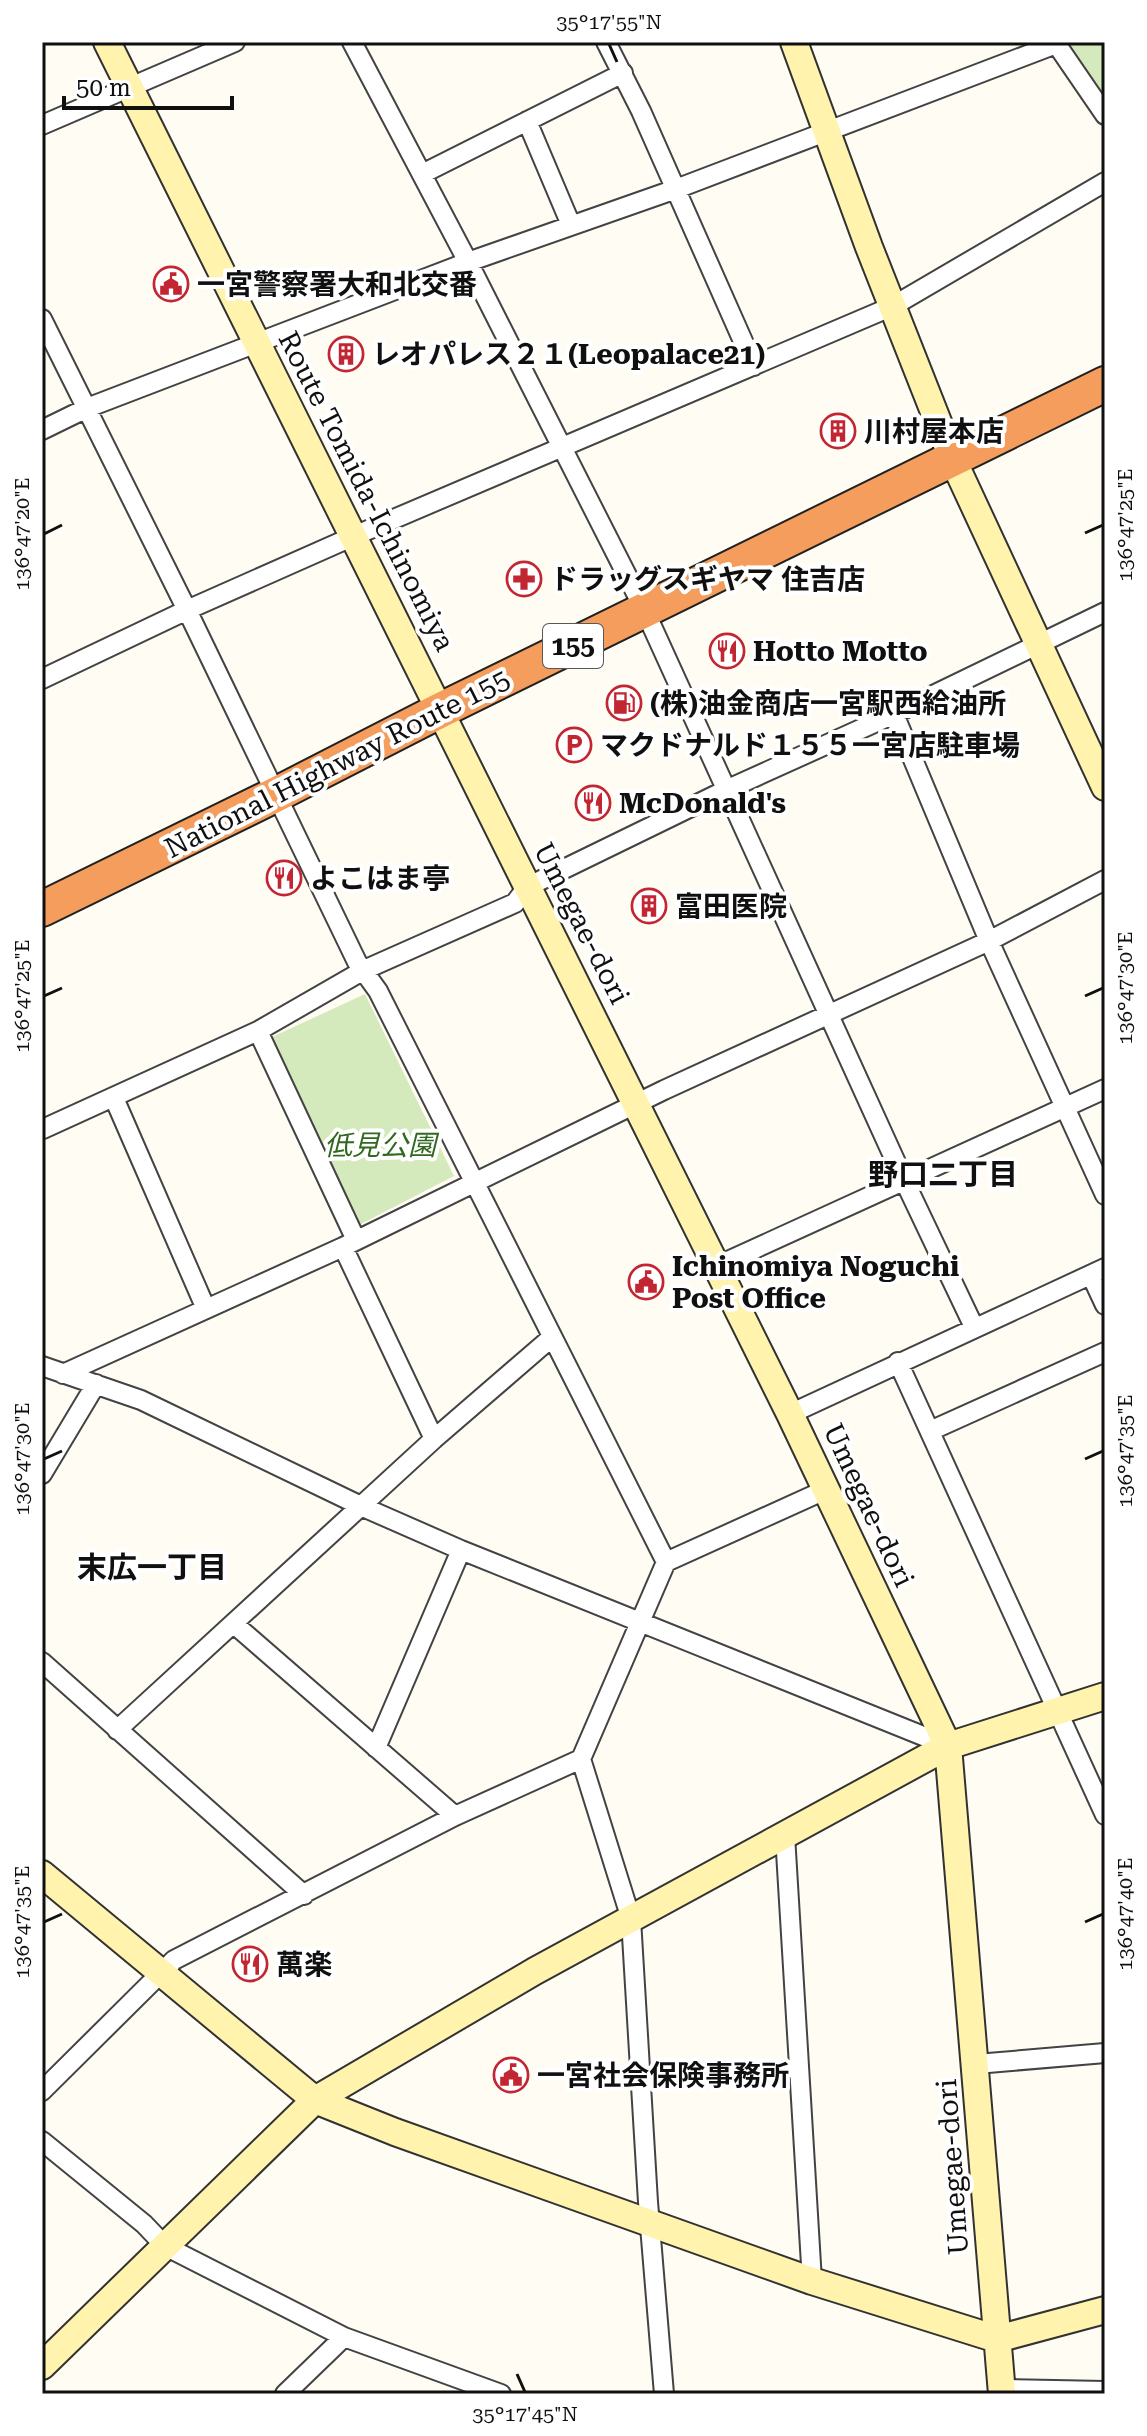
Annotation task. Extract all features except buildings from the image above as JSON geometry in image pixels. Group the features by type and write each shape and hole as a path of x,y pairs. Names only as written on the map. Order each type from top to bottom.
{"highway":[{"name":"National Highway Route 155","path":"42,909 1105,384"}],"street":[{"name":"Route Tomida-Ichinomiya","path":"107,42 441,710"},
{"path":"42,125 235,42"},
{"path":"352,42 468,262 645,611 974,1327"},
{"path":"606,42 676,189 754,366"},
{"path":"794,42 953,460 1105,787"},
{"path":"42,430 87,408 468,262 676,189 1056,43 1105,115"},
{"path":"422,174 623,73"},
{"path":"527,121 571,225"},
{"path":"42,679 354,536 893,306 1105,182"},
{"path":"42,319 357,962 378,991 666,1562"},
{"path":"42,1130 258,1031 364,970 515,903 527,887 726,790 894,714 1105,612"},
{"name":"Umegae-dori","path":"441,710 790,1414 948,1746 1001,2392"},
{"path":"894,714 989,941 1105,1195"},
{"path":"63,1374 349,1243 636,1104 989,941 1105,880"},
{"path":"258,1031 434,1439"},
{"path":"717,1266 1105,1089"},
{"path":"114,1098 206,1309"},
{"path":"790,1414 1098,1271 1105,1305"},
{"path":"117,1730 434,1439 551,1338"},
{"path":"930,1431 1105,1352"},
{"path":"898,1362 1105,1815"},
{"path":"42,1366 141,1400 363,1507 461,1550 948,1746"},
{"path":"42,1474 96,1384"},
{"path":"664,2394 649,2224 631,1919 581,1759 666,1562 825,1490"},
{"path":"376,1748 461,1550"},
{"path":"234,1624 455,1816"},
{"path":"42,1662 304,1895"},
{"path":"42,2366 315,2100 535,1971 948,1746 1105,1696"},
{"path":"42,2091 174,1960 455,1816 581,1759"},
{"path":"785,1835 812,2281"},
{"path":"42,1874 315,2100 649,2224 812,2281 997,2339 1105,2310"},
{"path":"976,2064 1105,2053"},
{"path":"42,2141 144,2224 165,2246 344,2337 501,2394"},
{"path":"285,2394 344,2337"},
{"path":"1001,2392 1105,2391"}],"green space":[{"path":"1062,42 1105,42 1105,106"},
{"name":"低見公園","path":"365,994 454,1176 359,1225 272,1037"}],"place":[{"name":"一宮警察署大和北交番","path":"171,284"},
{"name":"レオパレス２１(Leopalace21)","path":"346,354"},
{"name":"川村屋本店","path":"838,431"},
{"name":"ドラッグスギヤマ 住吉店","path":"524,579"},
{"name":"Hotto Motto","path":"727,651"},
{"name":"(株)油金商店一宮駅西給油所","path":"624,703"},
{"name":"マクドナルド１５５一宮店駐車場","path":"574,745"},
{"name":"McDonald's","path":"593,803"},
{"name":"よこはま亭","path":"284,878"},
{"name":"富田医院","path":"649,906"},
{"name":"Ichinomiya Noguchi Post Office","path":"646,1282"},
{"name":"萬楽","path":"250,1964"},
{"name":"一宮社会保険事務所","path":"511,2075"}],"district":[{"name":"野口二丁目","path":"943,1175"},
{"name":"末広一丁目","path":"152,1568"}]}
